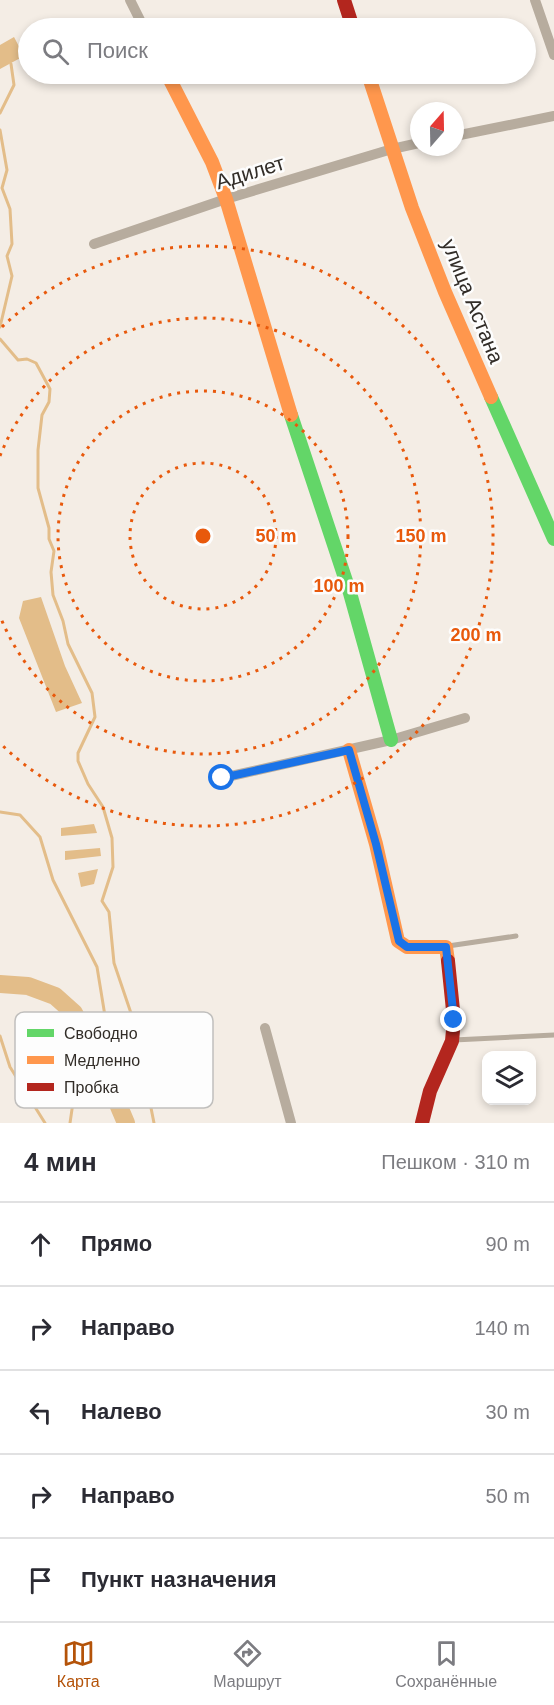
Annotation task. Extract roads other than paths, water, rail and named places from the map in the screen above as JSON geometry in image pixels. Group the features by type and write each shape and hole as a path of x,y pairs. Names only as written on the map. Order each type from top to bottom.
{"street":[{"path":"130,0 139,18"},
{"path":"344,0 350,18"},
{"path":"535,0 554,54"},
{"path":"172,84 212,162 226,199 297,434 350,593 391,740"},
{"name":"улица Астана","path":"371,84 416,217 484,385 554,539"},
{"path":"464,134 554,116"},
{"name":"Адилет","path":"94,244 226,199 410,145"},
{"path":"222,778 391,740 465,718"},
{"path":"349,750 376,844 399,941 407,947 446,947 454,1020 452,1041 430,1091 422,1123"},
{"path":"265,1028 291,1123"}],"lane":[{"path":"446,947 516,936"},
{"path":"452,1041 554,1035"}],"waterway":[{"path":"0,113 14,85 11,64"},
{"path":"0,130 7,170 2,188 10,209 12,244 7,256 12,276 0,327"},
{"path":"0,339 18,360 27,359 36,363 50,389 49,402 42,415 38,450 38,488 49,528 49,539 54,551 51,572 53,595 63,621 68,644 92,693 95,717 78,753 78,761 88,784 103,807 112,838 113,867 102,901 109,912 114,963 131,1012"},
{"path":"0,812 20,815 40,837 53,880 97,967 104,1012"},
{"path":"0,984 28,986 55,996 73,1012"},
{"path":"0,1036 15,1075"},
{"path":"36,1108 45,1123"},
{"path":"70,1123 72,1108"},
{"path":"120,1108 126,1123"},
{"path":"151,1108 154,1123"}]}
